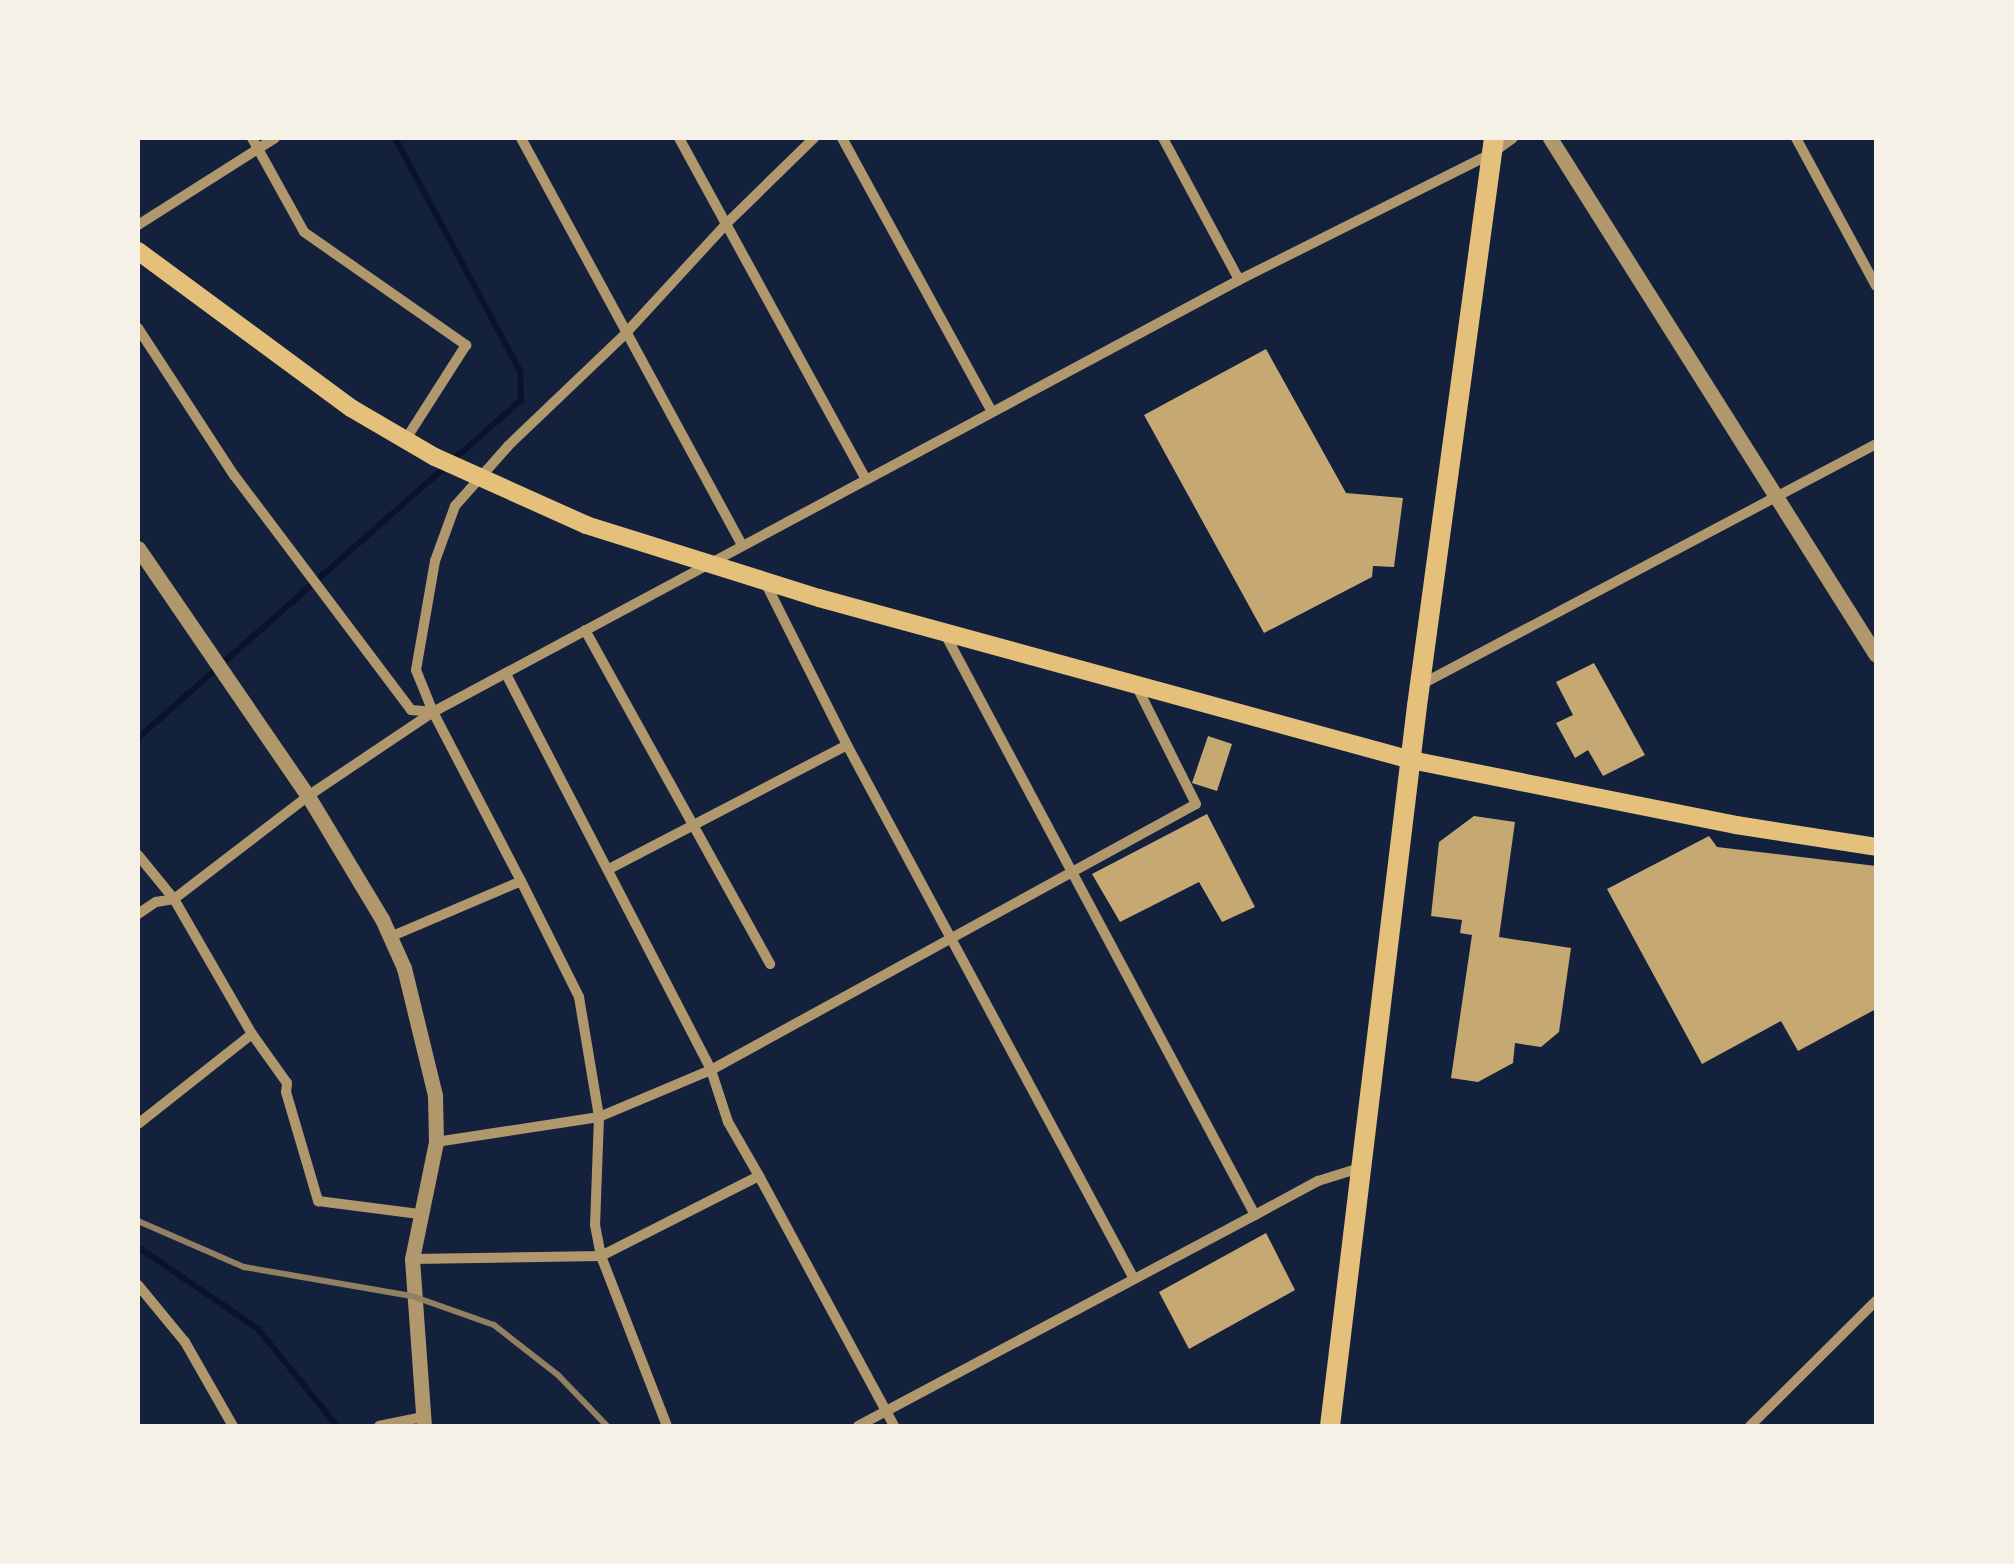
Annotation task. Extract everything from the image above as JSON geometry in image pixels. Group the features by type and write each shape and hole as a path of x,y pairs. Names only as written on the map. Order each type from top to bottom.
{"highway":[{"path":"1330,1426 1411,760 1493,146"}],"main road":[{"path":"138,251 351,408 440,459 586,526 1138,689 1411,760 1736,825 1876,847"}],"street":[{"path":"138,225 255,143 275,138"},
{"path":"520,138 742,545"},
{"path":"679,138 866,479"},
{"path":"668,1426 601,1256 596,1226 599,1116 580,997 433,712 416,670 436,561 455,506 625,334 727,222 814,138"},
{"path":"842,138 992,412"},
{"path":"1163,138 1239,280"},
{"path":"138,914 156,902 174,900 308,796 433,712 1239,280 1513,138"},
{"path":"1550,138 1876,655"},
{"path":"1796,138 1876,286"},
{"path":"255,143 304,232 466,345 406,440"},
{"path":"138,328 234,475 412,710 433,712"},
{"path":"1422,684 1876,444"},
{"path":"138,548 308,796 404,968 435,1095 436,1142 412,1259 423,1422 380,1426"},
{"path":"764,580 847,745 1134,1277"},
{"path":"585,630 770,964"},
{"path":"944,633 1255,1216"},
{"path":"506,674 711,1070 728,1122 894,1426"},
{"path":"436,1142 599,1116 711,1070 1196,804 1138,689"},
{"path":"608,869 847,745"},
{"path":"138,855 174,900 252,1034 287,1083 286,1092 318,1201 419,1214"},
{"path":"390,937 521,881"},
{"path":"138,1124 252,1034"},
{"path":"858,1426 1318,1181 1363,1166"},
{"path":"412,1259 601,1256 759,1176"},
{"path":"138,1286 185,1342 233,1426"},
{"path":"1750,1426 1876,1301"}],"building":[{"path":"1266,349 1346,493 1403,498 1394,567 1373,566 1372,577 1264,633 1144,415"},
{"path":"1594,663 1645,755 1603,776 1588,750 1575,758 1556,723 1573,715 1556,682"},
{"path":"1208,736 1232,744 1217,791 1192,783"},
{"path":"1207,814 1255,907 1222,922 1199,882 1120,922 1092,874"},
{"path":"1474,816 1515,822 1499,937 1571,948 1559,1032 1541,1047 1515,1043 1513,1063 1478,1082 1451,1078 1472,935 1460,933 1462,920 1431,916 1439,842"},
{"path":"1709,836 1717,847 1876,866 1876,1009 1798,1051 1781,1021 1702,1064 1607,889"},
{"path":"1266,1233 1295,1290 1189,1349 1159,1292"}],"waterway":[{"path":"138,738 521,400 520,371 395,138"},
{"path":"138,1247 258,1329 337,1426"}],"railway":[{"path":"138,1221 244,1267 412,1296 494,1325 558,1375 607,1426"}]}
